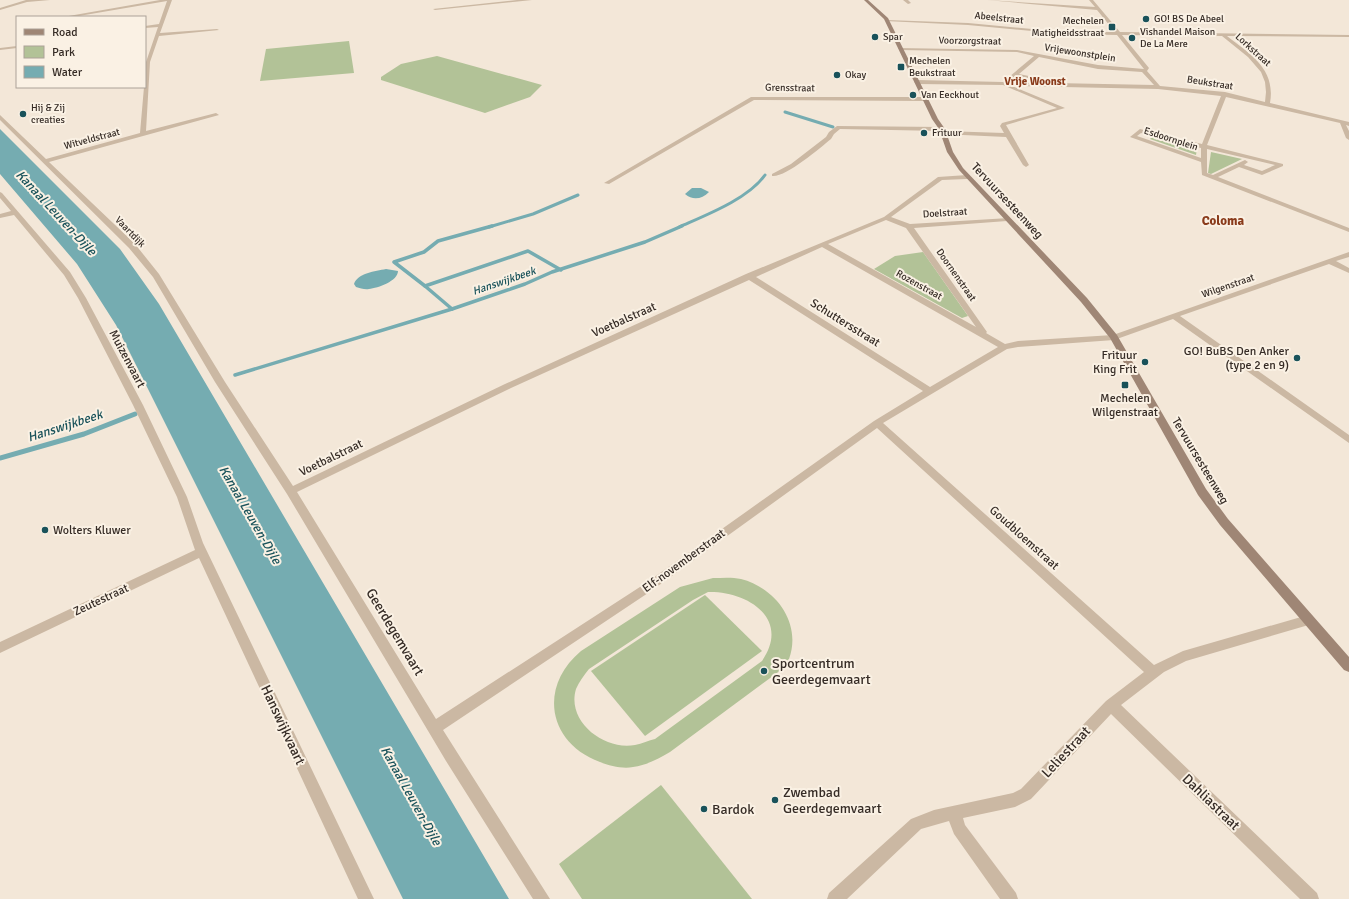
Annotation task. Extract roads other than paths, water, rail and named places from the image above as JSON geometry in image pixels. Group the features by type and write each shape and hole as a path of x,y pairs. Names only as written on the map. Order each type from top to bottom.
{"street":[{"path":"0,9 29,0 48,0"},
{"path":"71,16 169,0 148,62 143,134"},
{"path":"435,9 530,0"},
{"name":"Tervuursesteenweg","path":"866,0 888,21 900,49 935,119 943,131 950,152 967,177 1084,300 1114,337 1202,492 1224,522 1349,666"},
{"path":"905,0 909,3"},
{"path":"989,0 1099,9"},
{"path":"1039,0 1046,5"},
{"path":"1066,0 1079,7"},
{"path":"1091,0 1147,69 1144,71 1158,87"},
{"name":"Abeelstraat","path":"888,21 964,24 1064,33 1349,36"},
{"path":"146,26 161,25"},
{"path":"158,35 217,30"},
{"name":"Lorkstraat","path":"1222,34 1266,72 1271,93 1267,104"},
{"path":"0,49 16,47"},
{"name":"Voorzorgstraat","path":"900,49 1016,51 1038,55"},
{"path":"1026,165 1003,126 1004,124 1062,108 1004,84 1038,55"},
{"name":"Vrijewoonstplein","path":"1038,55 1098,67 1144,71"},
{"name":"Beukstraat","path":"1014,74 1065,85"},
{"name":"Beukstraat","path":"917,82 1195,89 1225,94 1349,124"},
{"name":"Beukstraat","path":"1028,94 1065,85"},
{"path":"1204,146 1225,94"},
{"name":"Grensstraat","path":"607,183 753,98 925,99"},
{"name":"Witveldstraat","path":"45,161 216,114"},
{"name":"Vaartdijk","path":"0,117 132,246 156,276 220,382"},
{"path":"1342,122 1349,138"},
{"path":"774,175 793,165 829,138 831,133 839,127 1009,135"},
{"name":"Esdoornplein","path":"1204,161 1133,137 1140,131 1281,165 1262,173 1239,165"},
{"name":"Esdoornplein","path":"1204,146 1204,174 1214,177"},
{"path":"1214,177 1252,158"},
{"name":"Voetbalstraat","path":"291,491 508,386 749,276 886,218 940,178 967,177"},
{"path":"1214,177 1349,230"},
{"name":"Muizenvaart","path":"0,194 67,274 82,298 138,406 182,498 201,552"},
{"path":"0,216 15,212"},
{"name":"Doelstraat","path":"886,218 909,226 1007,219"},
{"name":"Doornenstraat","path":"909,226 986,336"},
{"name":"Rozenstraat","path":"822,244 1004,347"},
{"name":"Wilgenstraat","path":"1004,347 1018,344 1114,337 1349,254"},
{"path":"1330,261 1349,271"},
{"name":"Schuttersstraat","path":"749,276 929,391"},
{"path":"1174,316 1349,440"},
{"name":"Elf-novemberstraat","path":"435,727 647,588 877,423 1004,347"},
{"name":"Geerdegemvaart","path":"220,382 291,491 542,899"},
{"name":"Goudbloemstraat","path":"877,423 1153,672"},
{"name":"Zeutestraat","path":"0,648 201,552"},
{"name":"Hanswijkvaart","path":"201,552 366,899"},
{"name":"Leliestraat","path":"835,899 916,824 954,813 1003,803 1026,794 1111,705 1153,672 1183,656 1308,620"},
{"name":"Dahliastraat","path":"1111,705 1311,899"},
{"path":"954,813 959,829 1010,899"}],"water":[{"name":"Kanaal Leuven-Dijle","path":"0,129 120,249 159,304 509,899 403,899 116,325 77,264 0,174"},
{"path":"692,188 701,188 709,192 700,198 691,198 685,194"},
{"path":"386,269 398,271 395,278 387,283 367,289 356,287 354,284 359,277 363,275"}],"waterway":[{"name":"Hanswijkbeek","path":"785,112 833,127"},
{"name":"Hanswijkbeek","path":"679,227 726,206 748,192 758,184 765,175"},
{"path":"489,227 533,214 578,195"},
{"path":"425,286 394,262 424,252 438,241 492,226"},
{"name":"Hanswijkbeek","path":"560,269 645,242 682,226"},
{"path":"425,286 528,251 560,269"},
{"name":"Hanswijkbeek","path":"452,309 525,284 560,269"},
{"path":"425,286 452,309"},
{"name":"Hanswijkbeek","path":"235,375 452,309"},
{"name":"Hanswijkbeek","path":"0,458 84,434 135,414"}],"place":[{"name":"GO! BS De Abeel","path":"1146,19"},
{"name":"Mechelen Matigheidsstraat","path":"1112,27"},
{"name":"Spar","path":"875,37"},
{"name":"Vishandel Maison De La Mere","path":"1132,38"},
{"name":"Mechelen Beukstraat","path":"901,67"},
{"name":"Okay","path":"837,75"},
{"name":"Van Eeckhout","path":"913,95"},
{"name":"Hij & Zij creaties","path":"23,114"},
{"name":"Frituur","path":"924,133"},
{"name":"GO! BuBS Den Anker (type 2 en 9)","path":"1297,358"},
{"name":"Frituur King Frit","path":"1145,362"},
{"name":"Mechelen Wilgenstraat","path":"1125,385"},
{"name":"Wolters Kluwer","path":"45,530"},
{"name":"Sportcentrum Geerdegemvaart","path":"764,671"},
{"name":"Zwembad Geerdegemvaart","path":"775,800"},
{"name":"Bardok","path":"704,809"}],"district":[{"name":"Vrije Woonst","path":"1035,81"},
{"name":"Coloma","path":"1223,221"}]}
